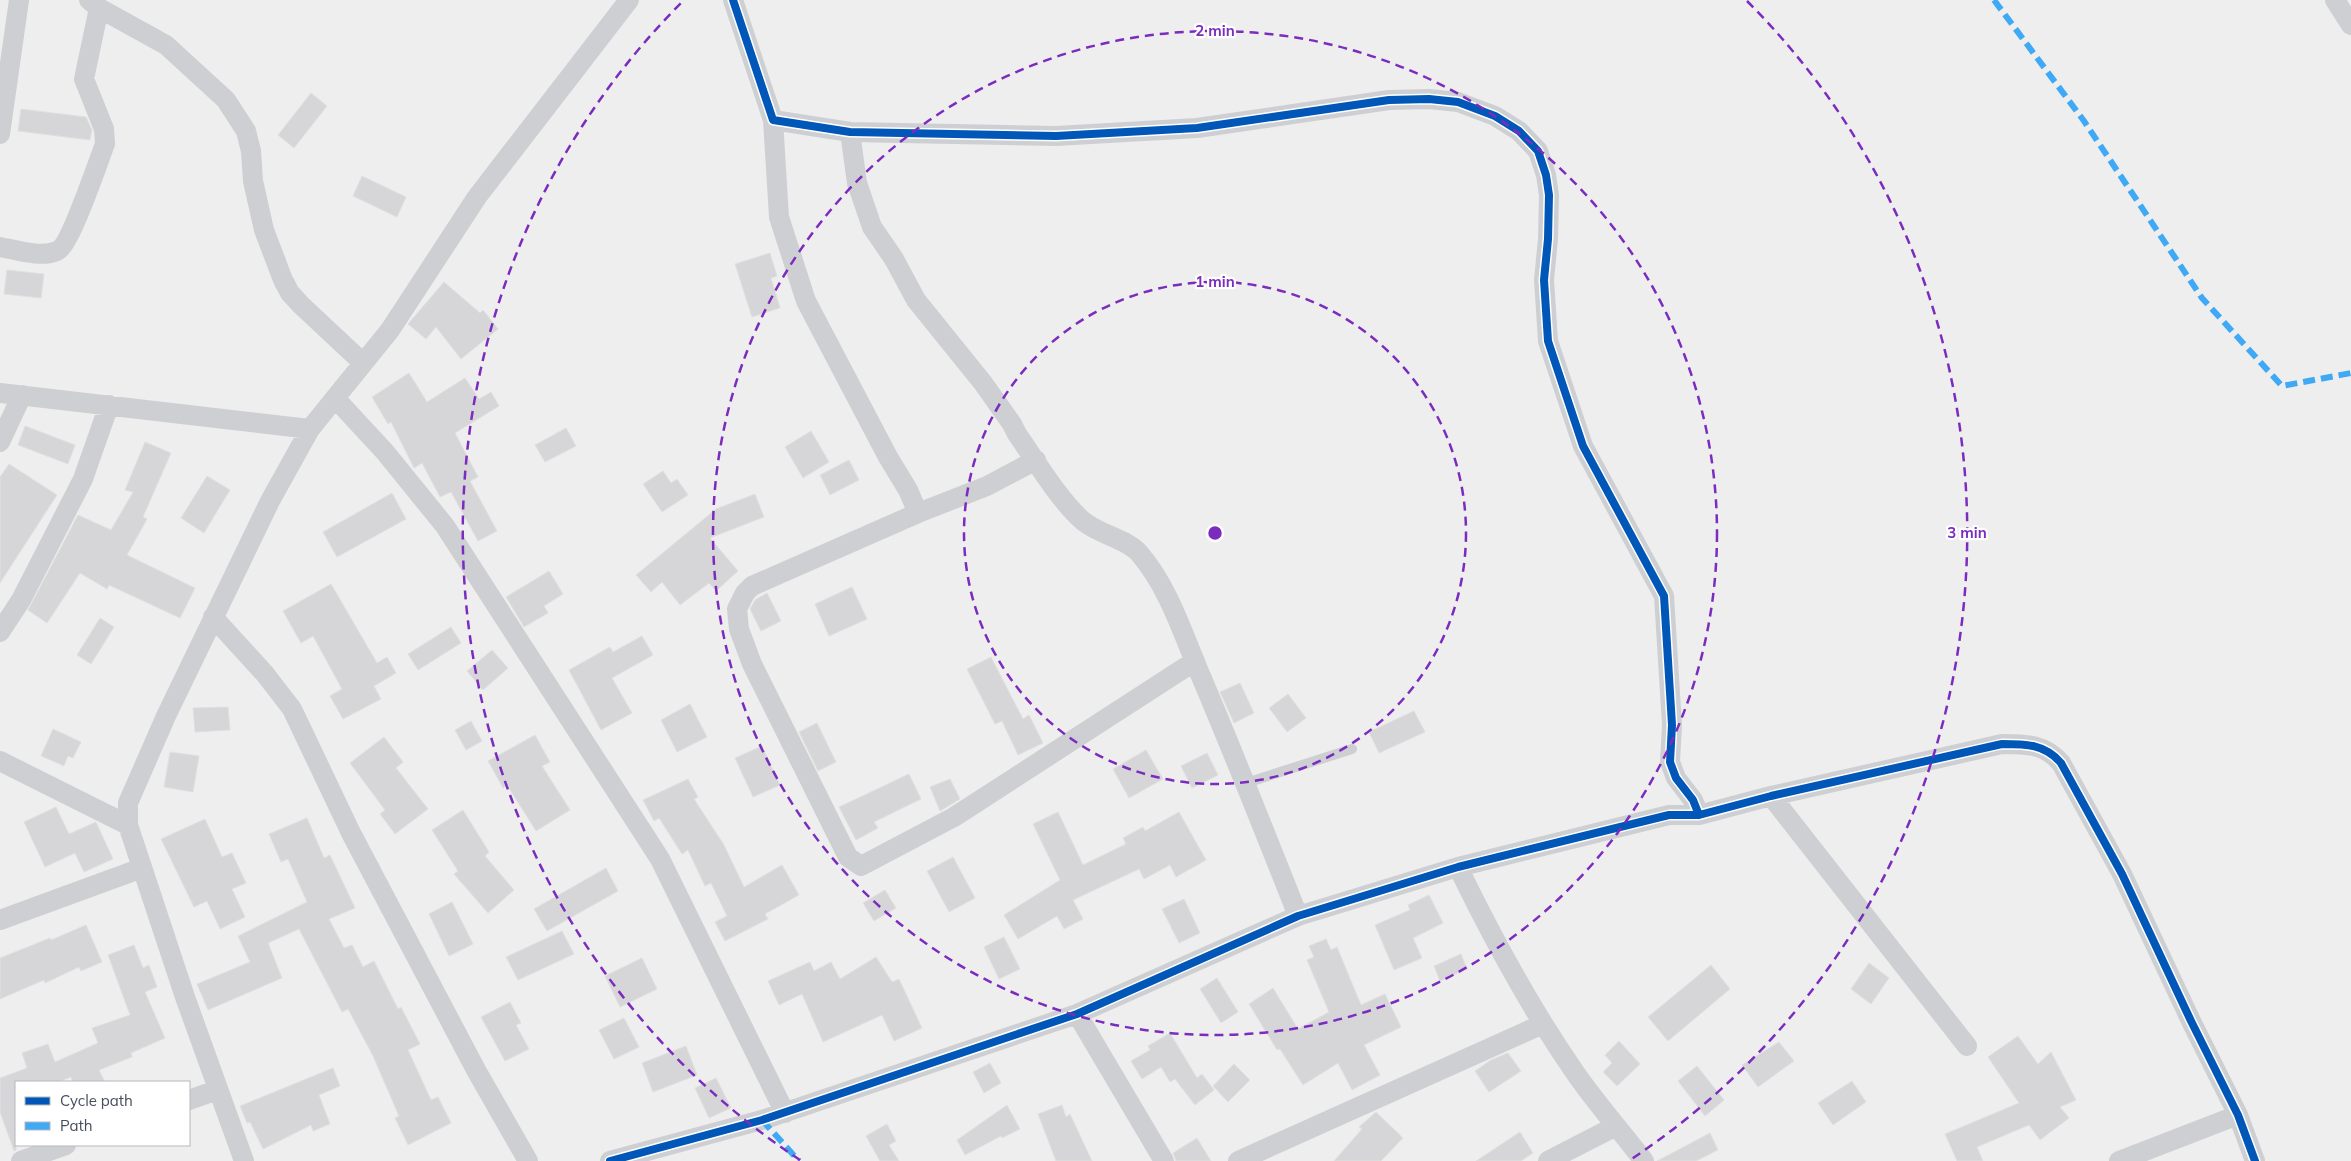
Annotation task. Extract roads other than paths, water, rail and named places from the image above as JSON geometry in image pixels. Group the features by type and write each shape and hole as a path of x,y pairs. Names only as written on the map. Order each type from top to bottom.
{"street":[{"path":"0,134 19,0"},
{"path":"244,1161 217,1090 128,825 128,803 134,786 213,617 270,501 310,429 390,330 477,197 629,0"},
{"path":"733,0 773,120 779,217 806,301 888,457 908,490 918,513"},
{"path":"2335,0 2351,25"},
{"path":"0,247 47,254 59,251 65,245 72,229 105,144 104,129 84,79 94,4 166,45 226,100 246,131 253,181 264,230 287,286 301,305 363,363"},
{"path":"773,120 850,132 1056,136 1178,129 1389,100 1429,99 1458,102 1495,116 1519,130 1538,151 1546,175 1549,195 1548,239 1544,280 1548,341 1583,446 1664,596 1672,725 1670,762 1676,778 1693,800 1699,815"},
{"path":"850,132 857,183 872,227 894,259 916,300 983,383 1036,460 1082,520 1094,529 1138,551 1158,579 1246,783 1298,916"},
{"path":"0,393 310,429"},
{"path":"0,442 22,395"},
{"path":"335,398 385,452 445,526 660,859 785,1113"},
{"path":"0,632 21,600 83,479 109,405"},
{"path":"1036,460 987,486 918,513 752,586 744,593 737,609 738,628 752,664 848,856 861,866 954,817 1194,661"},
{"path":"213,617 265,674 292,709 351,833 476,1070 528,1161"},
{"path":"610,1161 785,1113 1077,1014 1298,916 1458,867 1669,815 1699,815 1771,796 2002,744 2034,744 2052,752 2061,763 2122,874 2238,1115 2255,1161"},
{"path":"0,761 128,825"},
{"path":"1771,796 1967,1046"},
{"path":"1458,867 1493,939 1543,1024 1574,1072 1644,1161"},
{"path":"0,920 142,868"},
{"path":"1077,1014 1164,1161"},
{"path":"1238,1161 1543,1024"},
{"path":"190,1100 217,1090"},
{"path":"2119,1161 2238,1115"},
{"path":"1548,1161 1616,1126"},
{"path":"21,1161 63,1146"}],"lane":[{"path":"1246,783 1352,749"}]}
